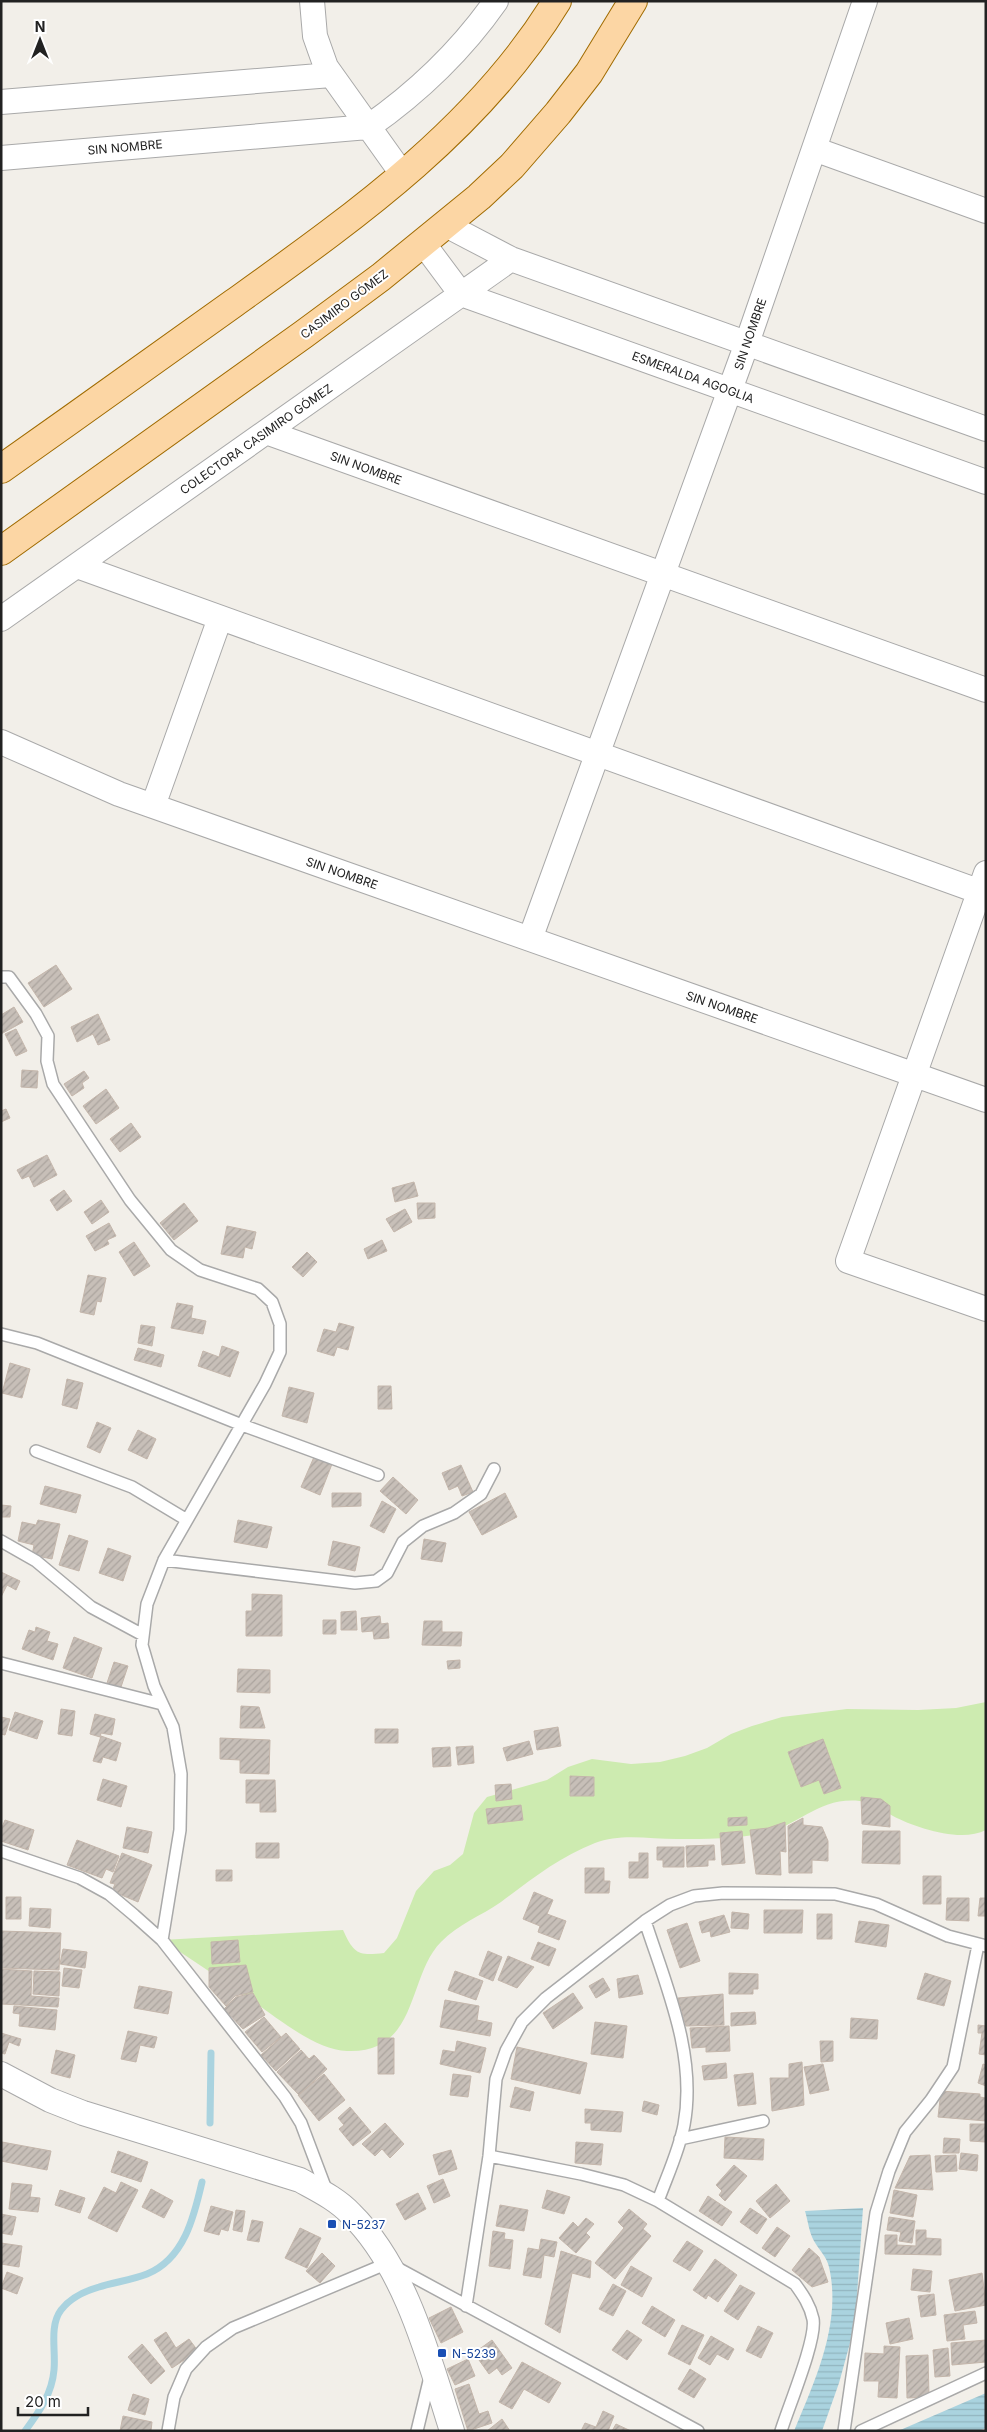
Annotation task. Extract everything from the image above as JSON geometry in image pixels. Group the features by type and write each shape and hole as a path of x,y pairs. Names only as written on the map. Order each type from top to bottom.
{"main road":[{"path":"1,470 266,280 403,175 452,133 490,92 558,1"},
{"name":"CASIMIRO GÓMEZ","path":"1,551 304,334 423,243 507,172 548,125 588,73 632,1"}],"street":[{"path":"312,1 318,48 332,75 403,175"},
{"path":"368,127 400,103 442,66 472,33 496,1"},
{"name":"SIN NOMBRE","path":"530,939 747,343 865,1"},
{"path":"1,102 332,75"},
{"name":"SIN NOMBRE","path":"1,158 368,127"},
{"path":"814,149 986,211"},
{"path":"446,224 511,259 986,429"},
{"path":"423,243 461,294"},
{"name":"COLECTORA CASIMIRO GÓMEZ","path":"1,619 511,259"},
{"name":"ESMERALDA AGOGLIA","path":"461,294 986,482"},
{"name":"SIN NOMBRE","path":"266,432 986,690"},
{"path":"76,566 597,754 984,886 848,1261 986,1309"},
{"path":"153,806 220,618"},
{"name":"SIN NOMBRE","path":"1,742 110,790 153,806 986,1100"},
{"path":"1,2074 50,2100 83,2113 300,2180 328,2196 351,2213 369,2234 388,2263 405,2297 452,2431"}],"lane":[{"path":"1,977 8,977 36,1014 48,1036 47,1061 52,1084 130,1200 171,1250 200,1270 258,1289 272,1302 280,1324 280,1352 242,1425 164,1560 147,1604 142,1645 154,1686 173,1727 181,1774 180,1830 162,1940"},
{"path":"1,1334 37,1343 242,1425 378,1475"},
{"path":"36,1451 132,1487 187,1520"},
{"path":"164,1560 354,1583 376,1581 387,1572 403,1542 423,1526 454,1513 481,1494 494,1469"},
{"path":"1,1541 36,1560 91,1607 143,1636"},
{"path":"1,1663 162,1704"},
{"path":"1,1851 80,1878 109,1894 162,1940 285,2097 301,2123 328,2196"},
{"path":"466,2306 489,2156 496,2079 506,2051 522,2022 546,1998 645,1921 670,1906 694,1896 723,1893 835,1894 876,1904 948,1936 982,1946 953,2067 931,2100 905,2132 889,2171 876,2213 844,2431"},
{"path":"645,1921 678,2020 685,2059 687,2094 680,2139 658,2201"},
{"path":"680,2139 763,2122"},
{"path":"489,2156 581,2174 624,2185 658,2201 796,2284 806,2299 813,2321 810,2344 781,2431"},
{"path":"168,2431 174,2397 186,2369 206,2347 233,2328 388,2263 698,2431"},
{"path":"417,2431 432,2370"},
{"path":"861,2431 986,2373"}],"green space":[{"path":"986,1702 986,1830 976,1834 964,1835 939,1832 903,1821 871,1803 852,1800 825,1805 778,1829 754,1835 698,1839 625,1837 595,1843 558,1862 501,1902 462,1925 441,1942 430,1957 399,2027 387,2040 370,2049 347,2051 322,2045 309,2039 162,1940 343,1930 350,1944 358,1952 368,1954 384,1953 397,1938 416,1891 434,1871 450,1865 463,1854 474,1813 487,1797 547,1780 568,1767 592,1759 631,1764 660,1762 685,1756 707,1748 731,1734 782,1717 847,1709 918,1710 956,1708"}],"water":[{"path":"863,2208 855,2325 839,2383 822,2431 794,2431 818,2372 829,2330 832,2309 832,2288 828,2263 812,2238 805,2211"},
{"path":"986,2393 986,2428 979,2431 898,2431"}],"building":[{"path":"56,965 72,989 44,1007 28,983"},
{"path":"14,1007 23,1022 1,1034 1,1015"},
{"path":"98,1014 110,1040 98,1045 93,1034 77,1042 71,1027"},
{"path":"16,1029 27,1051 16,1056 5,1034"},
{"path":"22,1070 38,1071 37,1088 21,1087"},
{"path":"84,1071 89,1078 82,1083 84,1088 72,1096 64,1084"},
{"path":"106,1089 119,1108 96,1124 83,1106"},
{"path":"6,1109 10,1118 1,1122 1,1111"},
{"path":"131,1123 141,1137 120,1152 110,1139"},
{"path":"47,1155 57,1175 34,1187 29,1176 22,1179 17,1170"},
{"path":"414,1182 418,1196 395,1202 392,1188"},
{"path":"64,1190 72,1201 57,1211 50,1200"},
{"path":"101,1200 109,1212 92,1224 84,1212"},
{"path":"184,1203 198,1221 174,1240 160,1223"},
{"path":"417,1203 435,1203 435,1218 418,1219"},
{"path":"405,1209 412,1222 394,1232 386,1219"},
{"path":"109,1223 116,1236 107,1240 109,1244 95,1251 86,1236"},
{"path":"227,1226 256,1232 252,1249 245,1247 243,1258 221,1254"},
{"path":"382,1240 387,1251 368,1259 364,1249"},
{"path":"134,1242 150,1266 134,1276 119,1252"},
{"path":"307,1252 317,1262 303,1277 292,1267"},
{"path":"88,1275 106,1278 101,1302 97,1301 94,1315 80,1312"},
{"path":"177,1303 193,1306 191,1318 206,1321 203,1334 171,1328"},
{"path":"339,1323 354,1327 348,1350 337,1347 334,1356 317,1351 324,1329 336,1332"},
{"path":"141,1325 155,1327 152,1346 138,1343"},
{"path":"222,1346 239,1352 230,1377 198,1366 203,1351 219,1357"},
{"path":"138,1348 164,1355 161,1367 134,1360"},
{"path":"10,1363 30,1369 22,1398 2,1393"},
{"path":"67,1379 83,1383 77,1409 62,1405"},
{"path":"378,1386 391,1386 392,1409 378,1409"},
{"path":"289,1387 314,1393 307,1423 282,1416"},
{"path":"97,1422 111,1428 100,1453 87,1447"},
{"path":"138,1430 156,1439 147,1459 128,1450"},
{"path":"314,1457 332,1464 320,1495 301,1487"},
{"path":"461,1465 473,1492 462,1496 458,1486 449,1490 442,1473"},
{"path":"393,1477 418,1500 406,1514 380,1491"},
{"path":"45,1486 81,1495 76,1513 40,1504"},
{"path":"332,1493 361,1493 361,1506 332,1507"},
{"path":"505,1493 517,1517 482,1535 469,1512"},
{"path":"382,1501 396,1509 384,1533 370,1526"},
{"path":"1,1505 11,1506 10,1517 1,1517"},
{"path":"38,1520 60,1524 52,1559 32,1555 34,1545 18,1541 22,1522 36,1525"},
{"path":"238,1520 272,1527 267,1548 234,1542"},
{"path":"69,1535 88,1541 79,1571 59,1565"},
{"path":"424,1539 446,1543 442,1562 421,1559"},
{"path":"333,1541 360,1547 355,1571 328,1565"},
{"path":"108,1548 131,1556 123,1581 99,1573"},
{"path":"1,1572 20,1581 16,1590 7,1585 1,1597"},
{"path":"252,1594 282,1595 282,1636 246,1636 246,1611 252,1611"},
{"path":"356,1611 357,1630 341,1630 341,1612"},
{"path":"380,1616 381,1624 388,1623 389,1638 374,1639 373,1631 362,1632 361,1618"},
{"path":"323,1620 336,1620 336,1634 323,1634"},
{"path":"424,1621 442,1621 442,1632 462,1632 461,1646 422,1645"},
{"path":"36,1627 50,1632 47,1641 58,1644 53,1660 22,1649 29,1630 35,1632"},
{"path":"74,1637 102,1648 92,1678 63,1668"},
{"path":"460,1660 460,1668 448,1669 447,1661"},
{"path":"114,1662 128,1666 120,1690 106,1686"},
{"path":"238,1669 270,1670 270,1693 237,1692"},
{"path":"241,1706 259,1707 265,1728 240,1728"},
{"path":"61,1709 75,1711 72,1736 58,1734"},
{"path":"15,1712 43,1721 37,1739 9,1730"},
{"path":"95,1714 115,1719 112,1735 101,1733 100,1737 90,1734"},
{"path":"1,1717 10,1719 5,1735 1,1734"},
{"path":"558,1727 561,1746 537,1750 534,1731"},
{"path":"375,1729 398,1729 398,1743 375,1743"},
{"path":"101,1736 121,1743 116,1761 103,1757 101,1763 93,1761"},
{"path":"220,1738 270,1740 269,1774 240,1773 240,1760 220,1759"},
{"path":"823,1739 841,1788 824,1794 819,1780 801,1787 788,1752"},
{"path":"529,1741 533,1754 507,1761 503,1748"},
{"path":"473,1746 474,1763 458,1765 456,1747"},
{"path":"450,1747 451,1766 433,1767 432,1748"},
{"path":"570,1776 594,1777 594,1796 570,1796"},
{"path":"103,1779 127,1786 121,1807 97,1800"},
{"path":"246,1780 275,1780 276,1812 260,1812 260,1803 246,1803"},
{"path":"511,1784 512,1799 496,1801 495,1785"},
{"path":"861,1797 881,1799 890,1806 890,1827 862,1824"},
{"path":"521,1805 523,1820 488,1824 486,1809"},
{"path":"747,1817 747,1825 728,1826 728,1818"},
{"path":"803,1818 803,1825 822,1827 828,1841 828,1861 812,1860 812,1873 789,1873 788,1826"},
{"path":"5,1820 34,1830 28,1850 1,1841 1,1830"},
{"path":"785,1822 786,1852 780,1851 781,1875 756,1874 750,1830 768,1828"},
{"path":"127,1827 152,1832 148,1853 123,1848"},
{"path":"742,1831 745,1863 722,1865 720,1833"},
{"path":"863,1831 900,1831 900,1864 862,1863"},
{"path":"77,1840 119,1856 113,1872 106,1869 102,1878 67,1865"},
{"path":"256,1843 279,1843 279,1858 256,1858"},
{"path":"714,1845 715,1860 708,1860 708,1866 687,1867 686,1846"},
{"path":"657,1847 684,1847 684,1867 663,1867 663,1860 657,1860"},
{"path":"122,1853 152,1865 138,1902 112,1891 115,1884 110,1883"},
{"path":"639,1853 648,1853 648,1878 629,1878 629,1862 639,1862"},
{"path":"585,1868 604,1868 604,1881 610,1881 609,1893 585,1893"},
{"path":"216,1870 232,1870 232,1881 216,1881"},
{"path":"923,1876 941,1876 941,1904 923,1904"},
{"path":"534,1892 553,1900 547,1914 566,1921 559,1940 538,1932 540,1926 523,1919"},
{"path":"6,1897 21,1897 21,1919 6,1919"},
{"path":"947,1898 969,1898 969,1921 946,1920"},
{"path":"980,1898 986,1898 986,1916 978,1916"},
{"path":"30,1908 51,1909 50,1928 29,1926"},
{"path":"764,1910 803,1910 802,1933 764,1933"},
{"path":"732,1912 749,1914 748,1929 731,1928"},
{"path":"817,1914 832,1914 832,1939 817,1939"},
{"path":"724,1915 730,1932 711,1937 710,1931 702,1933 699,1922"},
{"path":"859,1921 889,1925 886,1947 855,1942"},
{"path":"687,1923 700,1961 680,1968 667,1930"},
{"path":"1,1931 61,1933 59,1970 1,1968"},
{"path":"238,1940 240,1962 212,1964 211,1942"},
{"path":"538,1942 556,1949 549,1966 531,1959"},
{"path":"63,1949 87,1952 85,1968 60,1964"},
{"path":"488,1951 502,1957 493,1981 479,1975"},
{"path":"508,1956 534,1967 517,1988 498,1980"},
{"path":"246,1965 253,1992 235,1996 226,2006 209,1987 209,1968"},
{"path":"64,1968 82,1970 79,1988 62,1986"},
{"path":"1,1969 32,1971 31,1996 59,1998 58,2007 1,2004"},
{"path":"34,1971 60,1972 59,1996 33,1994"},
{"path":"455,1971 483,1981 476,2000 448,1990"},
{"path":"729,1973 758,1974 758,1989 753,1989 753,1994 729,1994"},
{"path":"925,1973 951,1981 944,2006 917,1999"},
{"path":"638,1975 643,1994 619,1998 617,1979"},
{"path":"603,1978 610,1990 596,1998 589,1986"},
{"path":"139,1986 172,1992 168,2014 134,2008"},
{"path":"253,1993 265,2015 243,2029 224,2009 236,1997"},
{"path":"573,1993 583,2008 553,2029 543,2013"},
{"path":"723,1994 724,2025 686,2026 678,1998"},
{"path":"445,2000 479,2006 477,2020 492,2023 490,2036 440,2027"},
{"path":"14,2006 57,2010 55,2030 19,2026 20,2014 13,2013"},
{"path":"755,2012 756,2024 731,2026 731,2013"},
{"path":"264,2017 281,2037 262,2052 245,2032"},
{"path":"851,2018 878,2020 877,2039 850,2038"},
{"path":"595,2022 627,2026 623,2058 591,2054"},
{"path":"978,2025 986,2026 986,2055 979,2054 982,2033 978,2033"},
{"path":"729,2026 730,2051 706,2052 706,2047 692,2048 690,2028"},
{"path":"128,2031 157,2037 154,2048 140,2045 136,2062 121,2059"},
{"path":"1,2033 21,2039 19,2046 9,2042 5,2054 1,2053"},
{"path":"286,2033 300,2049 276,2071 261,2055"},
{"path":"378,2038 394,2038 394,2074 378,2074"},
{"path":"457,2041 486,2048 480,2073 440,2064 443,2050 455,2052"},
{"path":"820,2041 833,2041 833,2061 821,2062"},
{"path":"517,2047 587,2063 580,2094 511,2079"},
{"path":"56,2050 75,2055 70,2078 51,2073"},
{"path":"301,2050 309,2059 314,2055 327,2069 299,2095 277,2072"},
{"path":"802,2062 804,2105 772,2111 770,2078 789,2078 789,2064"},
{"path":"726,2063 727,2078 704,2080 702,2066"},
{"path":"823,2064 829,2090 810,2094 804,2067"},
{"path":"983,2064 986,2065 986,2086 978,2083"},
{"path":"753,2073 756,2104 738,2106 734,2075"},
{"path":"324,2074 345,2100 319,2121 298,2095"},
{"path":"453,2074 471,2076 468,2097 450,2095"},
{"path":"515,2087 534,2092 530,2111 510,2107"},
{"path":"941,2091 980,2094 980,2097 986,2098 986,2121 938,2117"},
{"path":"644,2101 659,2105 657,2115 642,2111"},
{"path":"350,2107 371,2132 353,2146 339,2129 344,2125 338,2118"},
{"path":"585,2109 623,2112 621,2132 591,2130 591,2123 585,2123"},
{"path":"385,2123 404,2144 390,2158 382,2149 375,2156 362,2144"},
{"path":"970,2124 986,2124 986,2142 970,2141"},
{"path":"725,2137 764,2139 763,2160 724,2158"},
{"path":"944,2138 960,2139 959,2153 943,2153"},
{"path":"2,2142 51,2151 47,2170 1,2161"},
{"path":"576,2142 603,2144 601,2165 575,2163"},
{"path":"451,2150 457,2169 439,2175 433,2155"},
{"path":"118,2151 148,2162 141,2182 111,2172"},
{"path":"961,2153 978,2155 977,2171 959,2169"},
{"path":"930,2155 933,2190 895,2188 910,2156"},
{"path":"956,2155 957,2171 936,2172 935,2156"},
{"path":"734,2165 747,2176 725,2201 719,2195 722,2191 716,2185"},
{"path":"443,2179 450,2196 434,2203 427,2186"},
{"path":"121,2182 138,2190 117,2232 88,2218 104,2187 116,2193"},
{"path":"12,2183 32,2185 30,2197 40,2198 38,2212 9,2209"},
{"path":"776,2184 790,2201 770,2218 756,2201"},
{"path":"151,2189 173,2201 164,2218 142,2207"},
{"path":"60,2190 85,2198 80,2213 55,2205"},
{"path":"547,2190 570,2197 564,2214 542,2208"},
{"path":"894,2190 917,2195 913,2217 890,2213"},
{"path":"418,2193 426,2209 405,2220 396,2204"},
{"path":"708,2196 732,2212 722,2226 699,2211"},
{"path":"500,2205 528,2210 524,2231 496,2226"},
{"path":"211,2206 233,2212 228,2231 221,2229 219,2235 204,2231"},
{"path":"750,2208 767,2219 757,2234 740,2222"},
{"path":"629,2209 647,2224 643,2229 651,2236 615,2279 595,2263 624,2228 618,2222"},
{"path":"236,2210 245,2211 242,2232 233,2230"},
{"path":"1,2214 16,2217 12,2235 1,2233"},
{"path":"889,2217 915,2221 912,2243 899,2241 901,2232 887,2230"},
{"path":"586,2218 594,2224 586,2233 590,2237 576,2253 559,2238 573,2222 578,2227"},
{"path":"252,2220 263,2222 259,2242 247,2240"},
{"path":"777,2227 790,2236 775,2257 762,2248"},
{"path":"300,2228 321,2238 307,2268 285,2258"},
{"path":"916,2230 926,2230 926,2238 941,2239 941,2255 885,2254 885,2235 897,2235 897,2245 916,2246"},
{"path":"493,2231 505,2233 504,2239 513,2240 510,2269 489,2266"},
{"path":"541,2239 557,2242 554,2257 544,2255 541,2278 523,2275 528,2248 539,2250"},
{"path":"687,2241 703,2251 690,2271 673,2261"},
{"path":"1,2243 22,2246 19,2267 1,2264"},
{"path":"809,2248 819,2257 828,2282 812,2287 792,2270"},
{"path":"561,2251 591,2261 590,2278 572,2273 560,2333 545,2324"},
{"path":"322,2253 335,2266 320,2283 306,2271"},
{"path":"715,2259 737,2275 718,2302 708,2295 706,2299 693,2290"},
{"path":"631,2266 652,2278 642,2297 621,2285"},
{"path":"913,2269 932,2271 930,2292 911,2290"},
{"path":"7,2272 23,2278 17,2294 1,2288"},
{"path":"982,2273 986,2305 955,2311 949,2280"},
{"path":"613,2284 626,2291 613,2316 599,2309"},
{"path":"740,2285 755,2293 738,2320 724,2311"},
{"path":"934,2294 936,2315 921,2317 918,2296"},
{"path":"652,2306 675,2320 665,2337 642,2323"},
{"path":"451,2307 463,2332 441,2343 429,2318"},
{"path":"975,2311 977,2323 963,2325 965,2339 947,2341 944,2315"},
{"path":"909,2318 913,2339 890,2344 886,2323"},
{"path":"682,2325 704,2335 690,2365 668,2354"},
{"path":"758,2326 773,2333 761,2358 746,2351"},
{"path":"627,2330 642,2340 627,2360 612,2350"},
{"path":"166,2332 176,2348 189,2339 198,2351 172,2368 154,2340"},
{"path":"711,2336 734,2349 728,2360 717,2354 710,2365 698,2358"},
{"path":"492,2340 512,2368 502,2375 497,2368 489,2374 474,2353"},
{"path":"986,2340 986,2362 952,2365 951,2343"},
{"path":"142,2344 165,2371 151,2384 128,2357"},
{"path":"884,2346 900,2347 897,2398 878,2397 879,2381 864,2381 865,2353 884,2354"},
{"path":"948,2348 950,2376 935,2377 933,2350"},
{"path":"928,2355 929,2397 907,2398 906,2356"},
{"path":"468,2359 475,2376 455,2385 447,2369"},
{"path":"522,2362 561,2383 549,2403 524,2389 512,2409 499,2402"},
{"path":"690,2369 706,2379 694,2398 678,2389"},
{"path":"469,2384 479,2414 488,2411 492,2423 468,2431 455,2389"},
{"path":"133,2394 149,2399 145,2415 128,2410"},
{"path":"603,2411 614,2416 608,2431 581,2431 585,2423 596,2427"},
{"path":"123,2416 152,2422 151,2431 120,2431"},
{"path":"502,2419 510,2431 487,2431"},
{"path":"616,2424 631,2431 612,2431"}],"waterway":[{"path":"210,2123 211,2053"},
{"path":"25,2431 40,2410 51,2387 54,2370 55,2323 61,2310 69,2301 83,2293 147,2274 160,2267 170,2258 179,2248 191,2223 202,2182"}],"place":[{"name":"N-5237","path":"332,2224"},
{"name":"N-5239","path":"442,2353"}]}
